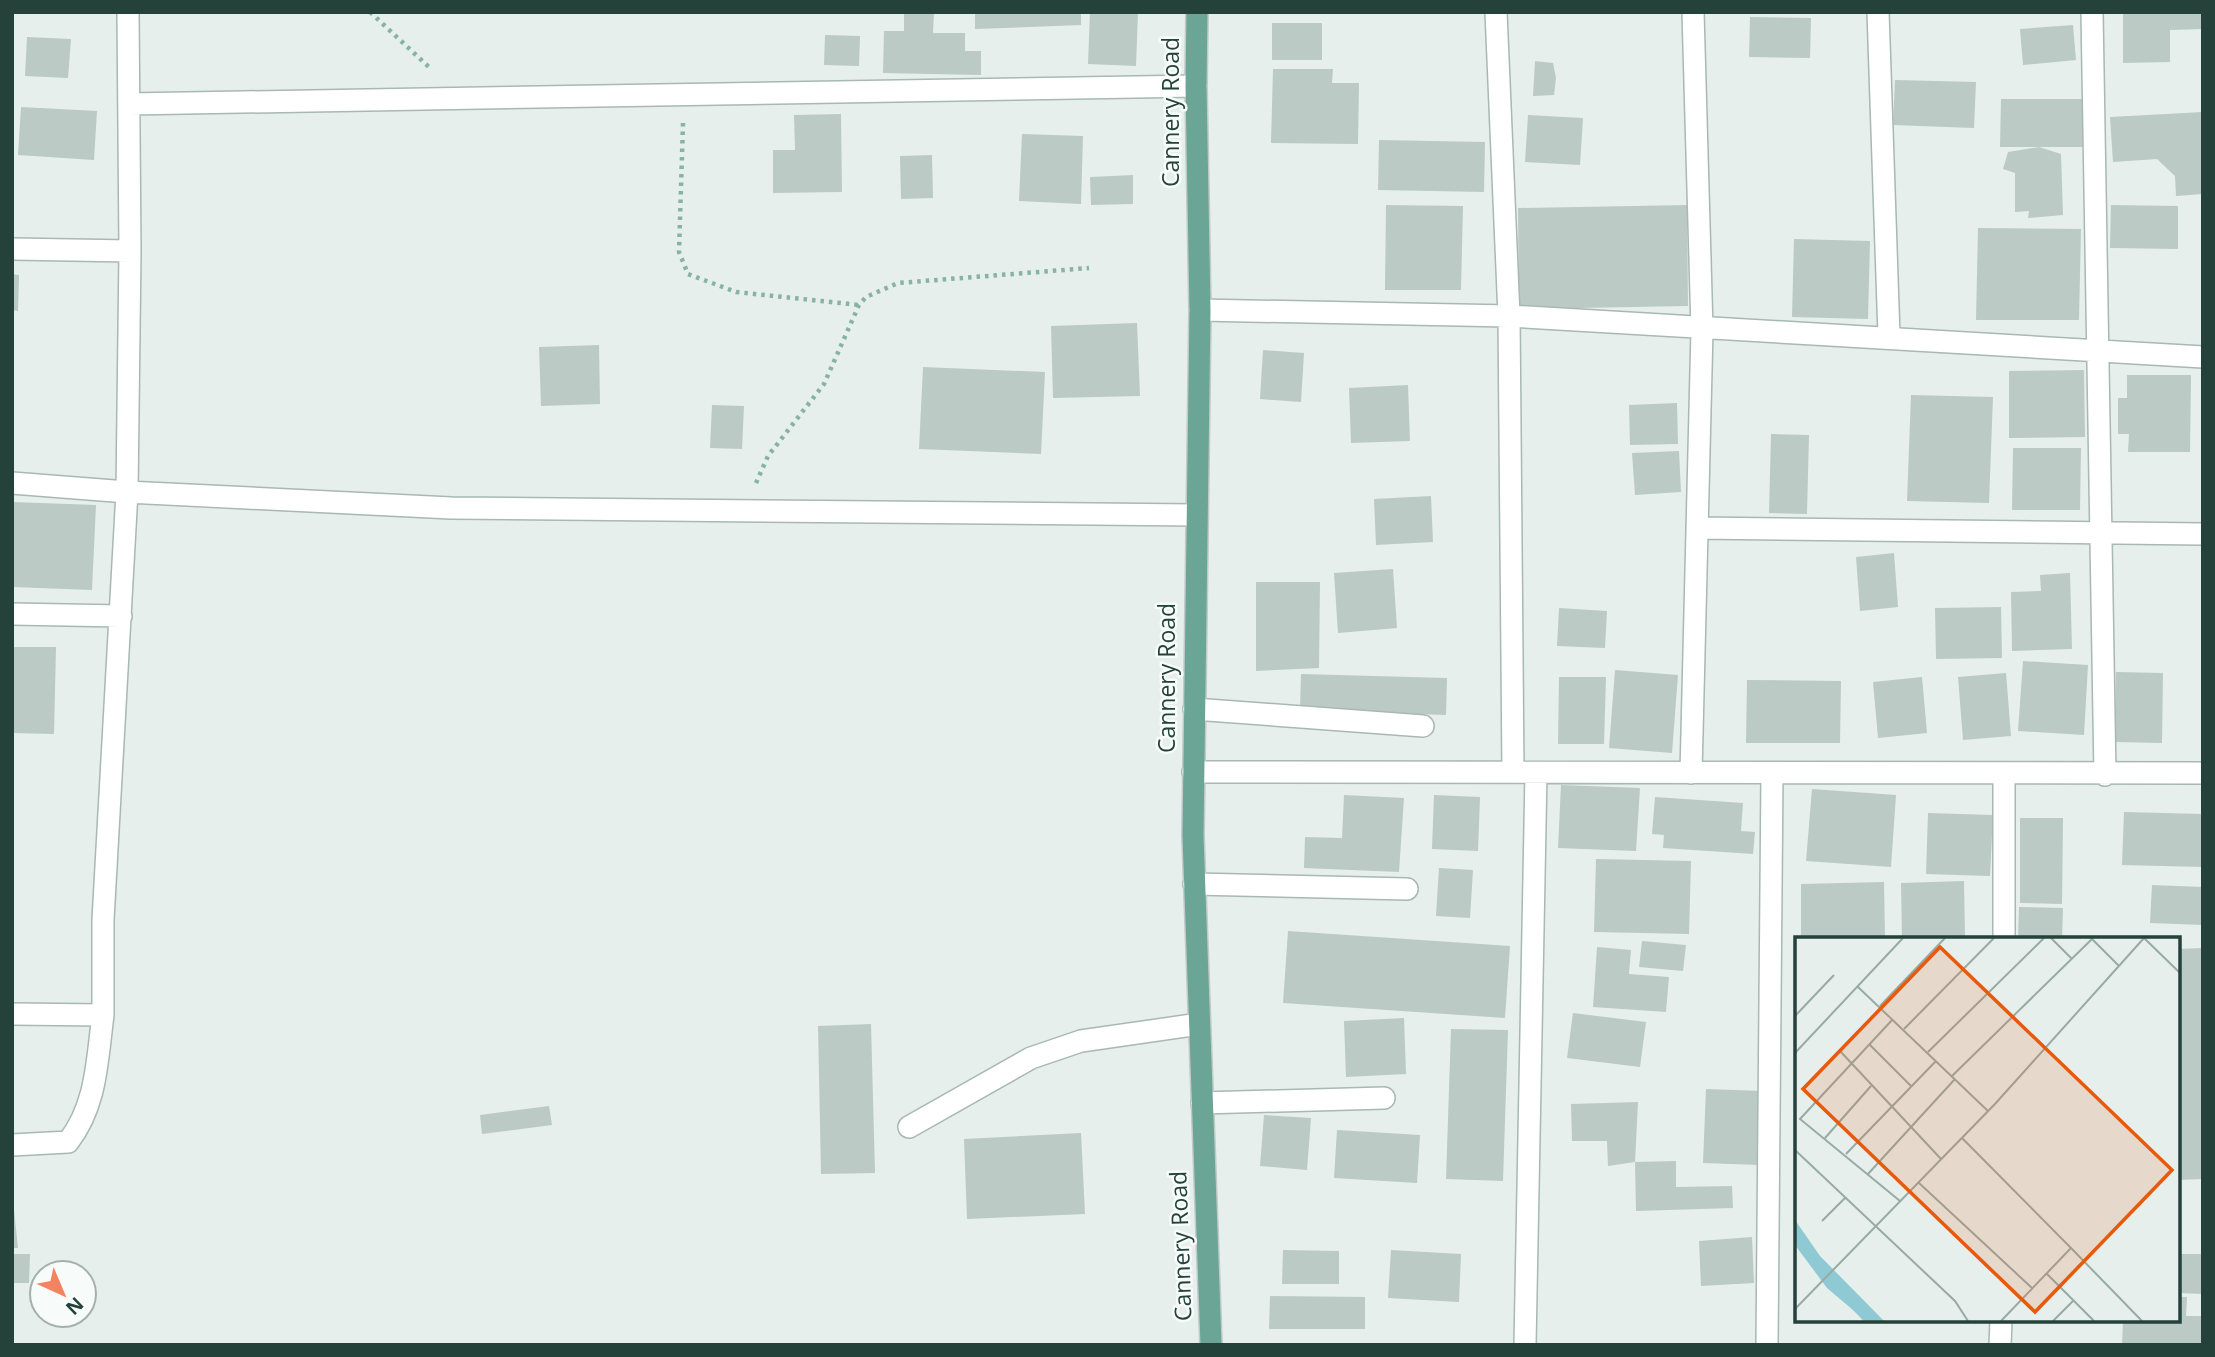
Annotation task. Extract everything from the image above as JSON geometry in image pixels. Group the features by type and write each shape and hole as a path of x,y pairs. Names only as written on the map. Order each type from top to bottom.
{"main road":[{"name":"Cannery Road","path":"1198,12 1196,86 1200,310 1195,515 1194,884 1211,1345"}],"street":[{"path":"12,1145 68,1142 82,1124 91,1102 103,1015 103,920 127,492 130,251 128,12"},
{"path":"1496,12 1509,316 1513,772"},
{"path":"1690,774 1702,330 1693,12"},
{"path":"1878,12 1889,336"},
{"path":"2092,12 2103,532 2105,775"},
{"path":"129,104 1196,86"},
{"path":"12,248 130,251"},
{"path":"1200,310 1509,316 1702,330 1889,336 2203,357"},
{"path":"12,484 451,508 743,513 1195,515"},
{"path":"1697,528 2203,534"},
{"path":"12,614 121,616"},
{"path":"1194,709 1423,726"},
{"path":"1193,772 2203,774"},
{"path":"1525,1345 1536,773"},
{"path":"1767,1345 1772,774"},
{"path":"2004,775 2004,937"},
{"path":"1194,884 1407,889"},
{"path":"12,1014 103,1015"},
{"path":"909,1127 1031,1058 1082,1041 1199,1024"},
{"path":"1202,1103 1384,1098"},
{"path":"2000,1345 2001,1322"}],"path":[{"path":"370,12 462,99"},
{"path":"685,95 679,252 688,274 736,292 859,305"},
{"path":"743,513 768,456 824,384 859,305 866,297 898,283 1089,268"}],"building":[{"path":"904,12 934,12 933,33 965,33 965,51 981,51 981,75 883,73 884,31 904,31"},
{"path":"975,12 1081,12 1081,25 975,29"},
{"path":"1090,12 1138,12 1136,66 1088,64"},
{"path":"2123,12 2203,12 2203,29 2170,30 2170,62 2123,63"},
{"path":"1750,17 1811,18 1810,58 1749,57"},
{"path":"1272,23 1322,23 1322,60 1272,60"},
{"path":"2073,25 2076,60 2023,65 2020,29"},
{"path":"825,35 860,36 859,66 824,65"},
{"path":"27,37 71,39 68,78 25,76"},
{"path":"1535,61 1553,63 1556,78 1554,95 1533,96"},
{"path":"1273,69 1333,69 1332,83 1359,83 1358,144 1271,143"},
{"path":"1895,80 1976,82 1974,128 1893,125"},
{"path":"2001,99 2083,99 2083,147 2000,147"},
{"path":"21,107 97,111 94,160 18,155"},
{"path":"2203,112 2203,194 2176,196 2175,176 2157,159 2113,162 2110,117"},
{"path":"841,114 842,192 773,193 773,150 795,150 794,115"},
{"path":"1528,115 1583,118 1580,165 1525,162"},
{"path":"1022,134 1083,136 1081,204 1019,201"},
{"path":"1379,140 1485,142 1484,192 1378,190"},
{"path":"2039,147 2061,154 2063,215 2028,218 2029,211 2015,212 2015,173 2003,169 2008,152"},
{"path":"932,155 933,198 901,199 900,156"},
{"path":"1133,175 1133,204 1091,205 1090,177"},
{"path":"1386,205 1463,206 1461,290 1385,290"},
{"path":"1687,205 1688,306 1519,309 1518,208"},
{"path":"2111,205 2178,206 2178,249 2110,248"},
{"path":"1978,228 2081,229 2079,320 1976,320"},
{"path":"1794,239 1870,241 1868,319 1792,317"},
{"path":"12,274 19,275 18,311 12,310"},
{"path":"1137,323 1140,396 1053,398 1051,326"},
{"path":"599,345 600,404 541,406 539,347"},
{"path":"1263,350 1304,353 1301,402 1260,399"},
{"path":"923,367 1045,372 1041,454 919,449"},
{"path":"2084,370 2085,437 2009,438 2009,371"},
{"path":"2127,375 2191,375 2190,452 2128,452 2129,434 2118,434 2118,398 2127,398"},
{"path":"1408,385 1410,441 1351,443 1349,388"},
{"path":"1911,395 1993,397 1989,503 1907,501"},
{"path":"1677,403 1678,444 1630,445 1629,405"},
{"path":"712,405 744,406 742,449 710,448"},
{"path":"1771,434 1809,435 1807,514 1769,513"},
{"path":"2013,448 2081,448 2080,510 2012,510"},
{"path":"1679,451 1681,492 1635,495 1632,453"},
{"path":"1431,496 1433,542 1376,545 1374,499"},
{"path":"12,502 96,505 92,590 12,587"},
{"path":"1894,553 1898,607 1860,611 1856,557"},
{"path":"1393,569 1397,628 1338,633 1334,573"},
{"path":"2070,573 2072,649 2012,651 2011,592 2041,591 2040,575"},
{"path":"1256,582 1320,582 1319,668 1256,671"},
{"path":"2001,607 2002,658 1936,659 1935,608"},
{"path":"1559,608 1607,611 1605,648 1557,646"},
{"path":"12,647 56,647 54,734 12,733"},
{"path":"2023,661 2088,665 2084,735 2018,731"},
{"path":"1615,670 1678,675 1672,753 1609,748"},
{"path":"2116,672 2163,673 2162,743 2115,742"},
{"path":"2006,673 2011,736 1963,740 1958,677"},
{"path":"1301,674 1447,678 1446,715 1300,710"},
{"path":"1559,677 1606,677 1604,744 1558,744"},
{"path":"1922,677 1927,733 1878,738 1873,682"},
{"path":"1747,680 1841,681 1840,743 1746,743"},
{"path":"1561,785 1640,788 1636,851 1558,848"},
{"path":"1812,789 1896,795 1891,867 1806,861"},
{"path":"1344,795 1404,798 1399,872 1304,868 1305,837 1342,838"},
{"path":"1434,795 1480,797 1478,851 1432,849"},
{"path":"1655,797 1743,803 1741,831 1755,832 1753,854 1663,848 1664,835 1652,834"},
{"path":"2124,812 2203,814 2203,867 2122,865"},
{"path":"1928,813 1993,815 1990,876 1926,874"},
{"path":"2020,818 2063,818 2062,904 2020,903"},
{"path":"1596,859 1691,861 1689,934 1594,932"},
{"path":"1439,868 1473,870 1470,918 1436,916"},
{"path":"1964,881 1965,937 1902,937 1901,883"},
{"path":"1884,882 1885,937 1801,937 1801,884"},
{"path":"2152,885 2203,887 2203,925 2150,923"},
{"path":"2019,907 2063,908 2062,937 2018,937"},
{"path":"1288,931 1510,946 1505,1018 1283,1003"},
{"path":"1642,941 1686,945 1683,971 1639,967"},
{"path":"1597,947 1631,950 1629,974 1669,977 1666,1012 1593,1007"},
{"path":"2203,948 2203,1179 2180,1180 2180,949"},
{"path":"1573,1013 1646,1022 1640,1067 1567,1058"},
{"path":"1404,1018 1406,1074 1346,1077 1344,1021"},
{"path":"871,1024 875,1173 821,1174 818,1026"},
{"path":"1451,1029 1508,1030 1503,1181 1446,1179"},
{"path":"1706,1089 1763,1091 1759,1165 1703,1163"},
{"path":"1638,1102 1635,1162 1608,1166 1607,1141 1572,1141 1571,1104"},
{"path":"549,1106 552,1125 482,1134 480,1115"},
{"path":"1264,1115 1311,1118 1307,1170 1260,1166"},
{"path":"1337,1130 1420,1135 1417,1183 1334,1178"},
{"path":"1081,1133 1085,1214 967,1219 964,1139"},
{"path":"1676,1161 1676,1187 1732,1186 1733,1208 1636,1211 1635,1162"},
{"path":"12,1190 18,1248 12,1248"},
{"path":"1752,1237 1754,1283 1701,1286 1699,1241"},
{"path":"1283,1250 1339,1251 1339,1284 1282,1284"},
{"path":"1391,1250 1461,1254 1459,1302 1388,1298"},
{"path":"12,1254 30,1254 28,1283 12,1283"},
{"path":"2180,1254 2203,1254 2203,1294 2180,1293"},
{"path":"1270,1296 1365,1297 1365,1329 1269,1329"},
{"path":"2180,1297 2187,1297 2186,1316 2203,1316 2203,1345 2122,1345 2123,1322 2180,1322"},
{"path":"2079,1322 2111,1322 2111,1323"}]}
